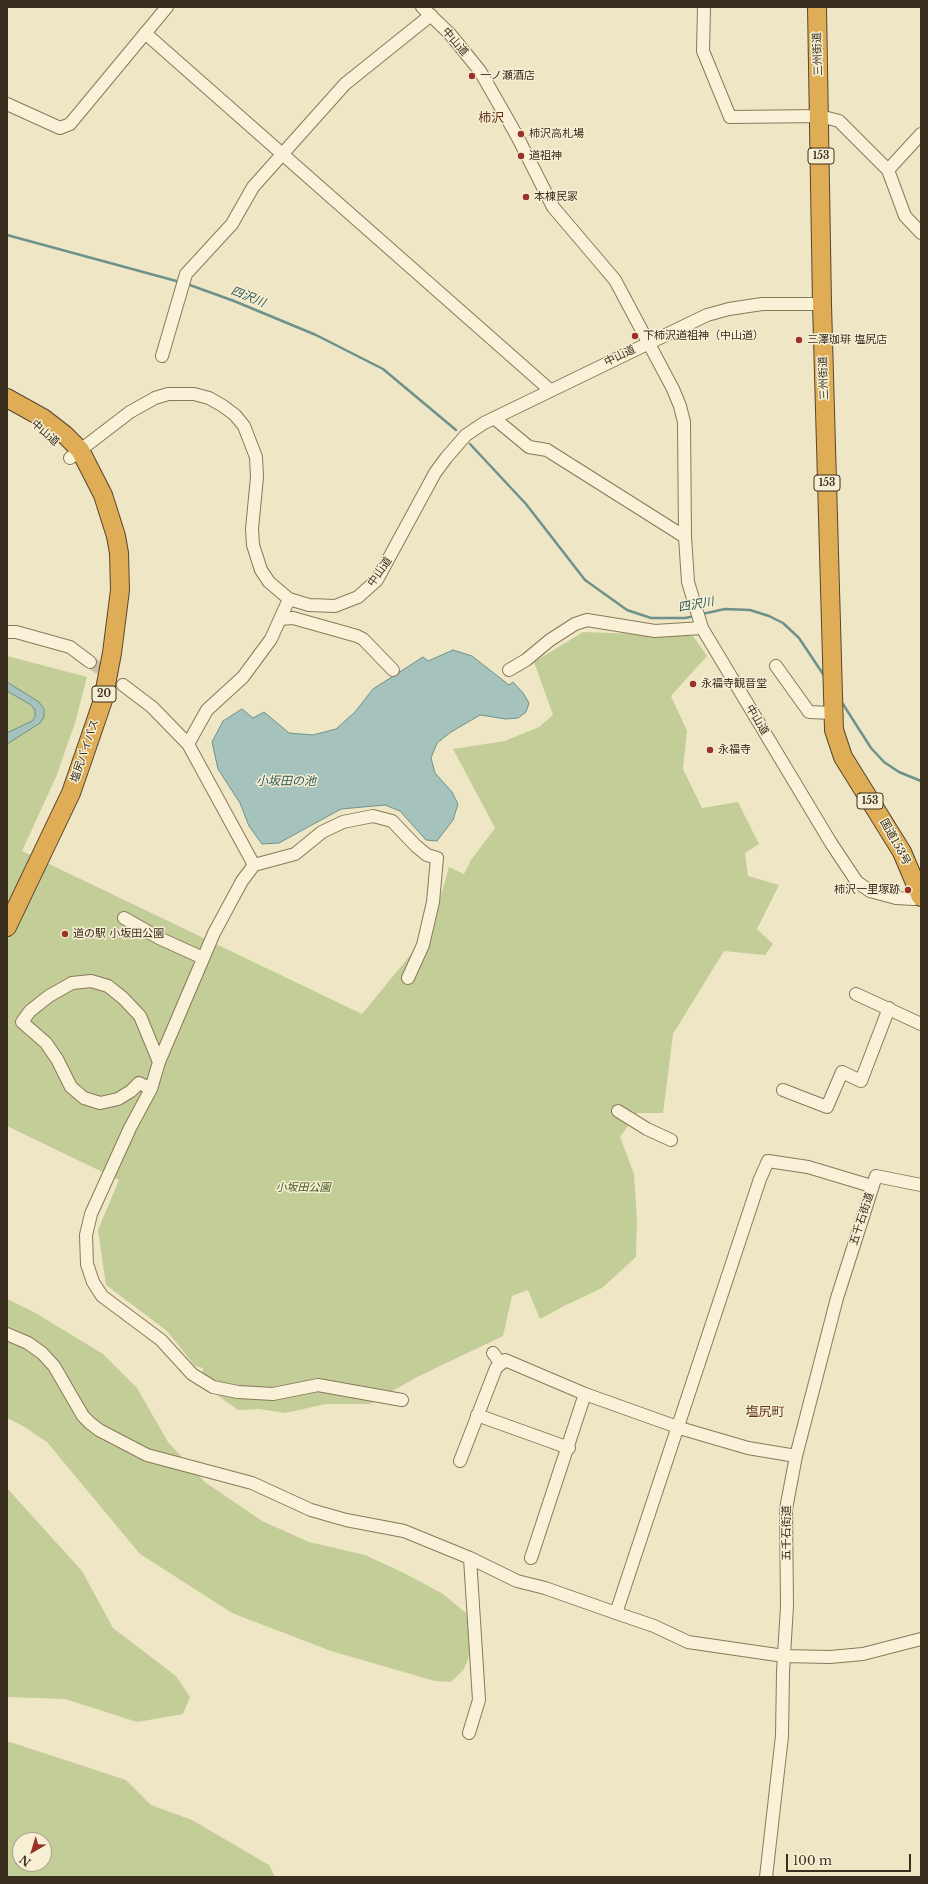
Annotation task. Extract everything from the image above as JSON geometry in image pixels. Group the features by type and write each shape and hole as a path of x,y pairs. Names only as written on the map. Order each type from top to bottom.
{"highway":[{"name":"三州街道","path":"817,7 822,304 832,678"},
{"name":"中山道","path":"7,398 43,418 65,435 75,454"},
{"name":"中山道","path":"7,404 36,424 61,447 75,454"},
{"name":"塩尻バイパス","path":"7,911 7,906 58,799 75,754 92,699 103,649 108,596 107,550 102,522 75,454"},
{"name":"塩尻バイパス","path":"7,928 71,793 103,700 112,653 120,590 119,553 103,495 75,454"},
{"name":"国道153号","path":"832,678 834,730 843,758 902,852 921,896"}],"street":[{"path":"7,104 60,128 70,124 167,7"},
{"path":"704,7 703,51 730,117 820,116 839,121 888,170 905,216 921,233"},
{"path":"162,356 183,283 232,224 254,187 345,84 427,11"},
{"name":"中山道","path":"427,11 450,34 480,71 517,136 553,208 615,280 673,389 682,415 684,432 685,537 688,582 701,625 831,843 857,882 870,891 896,898 914,899 921,896"},
{"path":"146,33 550,390"},
{"path":"888,170 921,134"},
{"path":"648,343 695,320 718,312 762,304 822,304"},
{"name":"中山道","path":"75,454 130,412 155,398 168,394 194,394 209,398 223,406 235,415 244,426 256,457 257,477 252,529 253,545 261,570 269,582 289,599 309,605 335,606 358,597 377,580 435,473 466,435 494,418 648,343"},
{"path":"494,418 529,447 547,450 685,537"},
{"path":"188,744 207,710 243,677 271,639 289,599"},
{"path":"280,619 293,618 357,636 363,639 393,670"},
{"path":"509,670 526,660 550,640 575,624 587,620 655,631 701,625"},
{"path":"7,632 16,632 70,647 90,662"},
{"path":"776,666 809,712 832,708"},
{"path":"123,686 152,707 188,744 254,865"},
{"path":"402,1400 318,1385 273,1394 238,1392 214,1387 192,1374 161,1340 102,1296 93,1282 88,1264 86,1235 91,1214 130,1128 151,1089 159,1062 203,958 236,892 248,871 254,865 295,854 322,832 343,822 373,816 392,821 416,846 427,855 437,858 433,902 423,945 408,978"},
{"path":"124,918 159,938 203,958"},
{"path":"151,1089 139,1083 131,1091 118,1099 100,1103 84,1098 71,1087 57,1059 46,1043 22,1022 30,1011 49,996 72,983 91,982 108,986 123,998 140,1016 159,1062"},
{"path":"856,994 921,1024"},
{"path":"783,1090 827,1107 842,1072 862,1081 889,1008"},
{"path":"618,1111 647,1129 671,1140"},
{"path":"616,1613 760,1179 768,1162 808,1167 868,1185 871,1190"},
{"name":"五千石街道","path":"766,1877 782,1736 787,1606 786,1509 796,1456 837,1298 876,1176 921,1185"},
{"path":"7,1334 28,1343 42,1353 54,1366 83,1416 90,1423 99,1430 147,1455 252,1483 311,1510 346,1520 404,1531 470,1558 517,1581 545,1588 654,1626 688,1642 784,1656 830,1658 863,1654 921,1639"},
{"path":"493,1353 501,1364"},
{"path":"460,1461 496,1368 505,1360 585,1394 683,1428 748,1448 796,1456"},
{"path":"531,1558 569,1448 585,1394"},
{"path":"477,1415 569,1448"},
{"path":"469,1732 479,1700 470,1558"}],"green space":[{"name":"小坂田公園","path":"583,632 693,636 707,656 671,696 687,731 683,769 702,808 738,802 759,844 745,853 748,876 779,885 757,929 773,944 765,955 724,951 673,1034 663,1113 637,1113 620,1137 634,1174 637,1221 636,1257 602,1288 540,1319 528,1290 512,1296 503,1336 417,1377 370,1404 326,1404 285,1413 259,1409 238,1410 213,1392 203,1374 203,1368 195,1366 167,1331 106,1285 98,1230 119,1180 7,1126 7,656 87,677 75,723 56,777 22,851 362,1014 431,930 449,867 464,874 471,860 495,828 453,749 505,741 539,727 553,715 534,662"},
{"path":"7,1299 32,1311 103,1354 137,1388 168,1442 205,1482 262,1521 309,1542 365,1555 406,1574 443,1594 472,1618 471,1651 464,1669 451,1682 435,1681 331,1651 232,1613 140,1554 47,1442 23,1426 7,1418"},
{"path":"7,1488 82,1571 113,1628 176,1676 190,1697 183,1714 137,1722 65,1699 7,1697"},
{"path":"7,1741 126,1780 151,1805 192,1820 269,1865 275,1877 7,1877"}],"water":[{"name":"小坂田の池","path":"453,650 472,656 509,685 513,682 523,693 529,703 526,712 518,718 506,719 480,715 451,732 437,743 431,758 435,773 452,792 458,804 453,820 437,841 426,840 400,811 385,805 341,809 279,843 262,844 249,826 240,803 218,769 212,742 223,721 242,709 253,718 264,712 289,733 313,735 336,729 355,712 373,689 423,657 428,661"},
{"path":"7,682 39,702 44,709 44,717 40,723 7,744 7,733 32,721 35,717 35,710 31,705 7,691"}],"waterway":[{"name":"四沢川","path":"7,235 180,282"},
{"name":"四沢川","path":"187,284 234,301 316,335 383,369 456,430"},
{"name":"四沢川","path":"470,444 526,504 585,580 627,610 651,618 685,618 695,616"},
{"name":"四沢川","path":"702,614 725,609 750,610 769,616 783,623 799,638 825,677"},
{"name":"四沢川","path":"841,701 871,748 884,762 899,772 921,781"}],"tunnel":[{"path":"90,662 123,685"}],"place":[{"name":"一ノ瀬酒店","path":"472,76"},
{"name":"柿沢高札場","path":"521,134"},
{"name":"道祖神","path":"521,156"},
{"name":"本棟民家","path":"526,197"},
{"name":"下柿沢道祖神（中山道）","path":"635,336"},
{"name":"三澤珈琲 塩尻店","path":"799,340"},
{"name":"永福寺観音堂","path":"693,684"},
{"name":"永福寺","path":"710,750"},
{"name":"柿沢一里塚跡","path":"908,890"},
{"name":"道の駅 小坂田公園","path":"65,934"}],"district":[{"name":"柿沢","path":"491,118"},
{"name":"塩尻町","path":"765,1412"}]}
